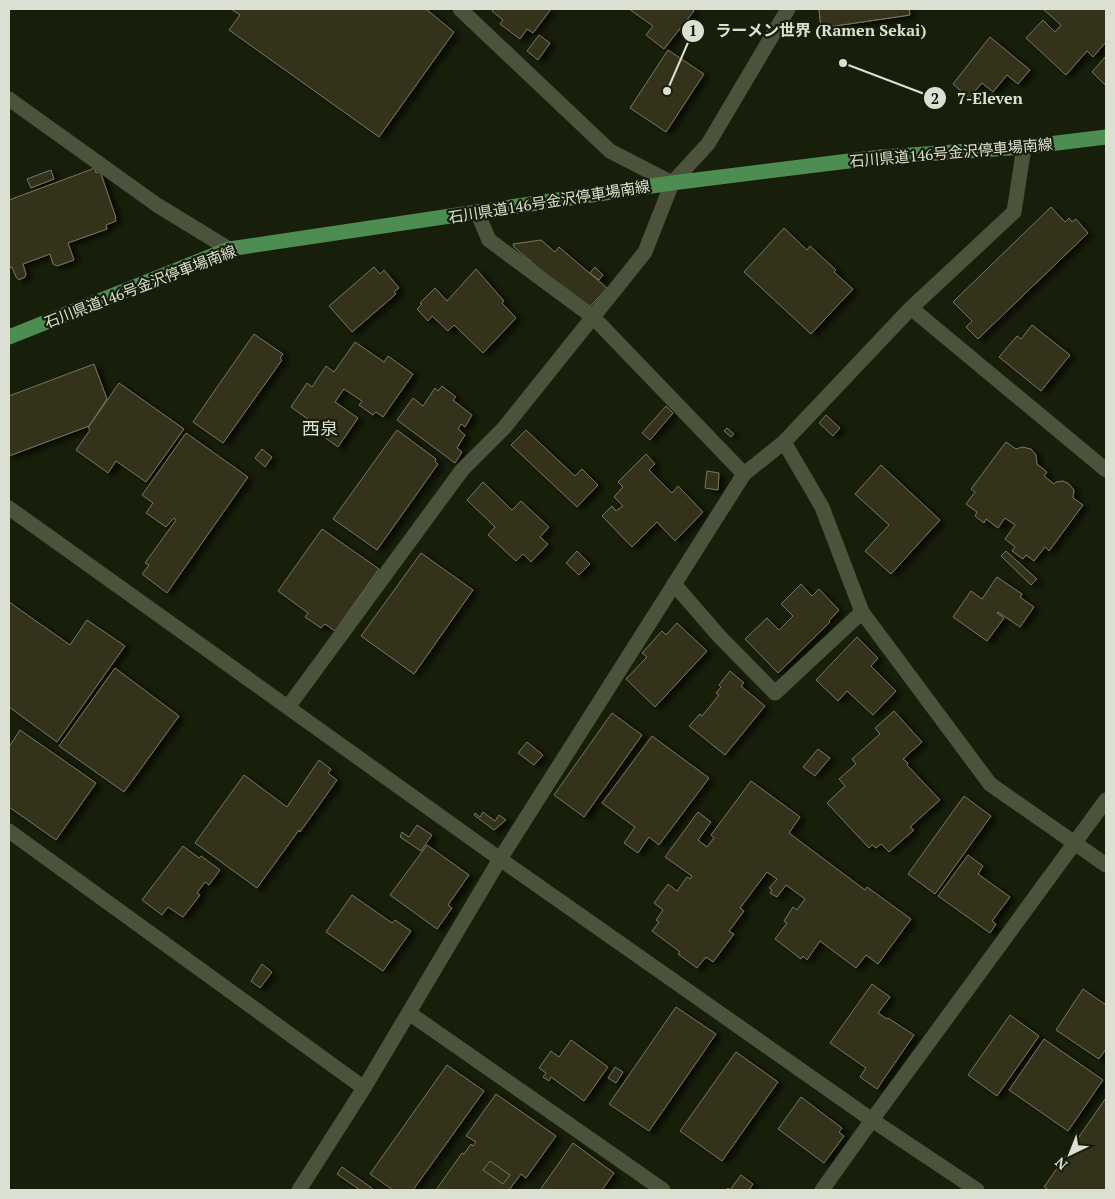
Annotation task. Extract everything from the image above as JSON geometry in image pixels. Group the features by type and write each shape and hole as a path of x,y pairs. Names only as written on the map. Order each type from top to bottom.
{"main road":[{"name":"石川県道146号金沢停車場南線","path":"9,337 229,249 672,183 881,157 1024,147 1106,137"}],"street":[{"path":"460,9 610,151 672,183"},
{"path":"288,707 462,470 504,428 645,252 672,183 708,144 788,9"},
{"path":"9,99 157,205 229,249"},
{"path":"299,1190 364,1088 500,859 744,474 784,442 911,308 1014,212 1024,147"},
{"path":"477,212 489,240 593,317 744,474"},
{"path":"911,308 1106,470"},
{"path":"784,442 822,507 862,612 990,784 1106,865"},
{"path":"9,508 500,859 872,1120 977,1190"},
{"path":"674,584 719,636 776,693 862,612"},
{"path":"822,1190 1106,800"},
{"path":"9,831 364,1088"},
{"path":"409,1012 663,1190"}],"building":[{"path":"231,9 426,9 454,32 379,137 229,30 240,15"},
{"path":"494,9 551,9 533,33 527,29 520,39 500,24 503,20 492,11"},
{"path":"629,9 691,9 694,11 664,49 646,35 653,26"},
{"path":"819,9 909,9 910,15 821,28"},
{"path":"819,9 909,9 910,15 821,28"},
{"path":"1043,9 1106,9 1106,42 1093,57 1087,51 1066,75 1026,38 1043,20 1055,32 1061,25"},
{"path":"539,35 550,43 538,60 527,51"},
{"path":"990,37 1030,70 1018,84 1007,75 993,92 982,83 969,98 953,84"},
{"path":"668,50 704,74 666,132 630,108"},
{"path":"1106,56 1106,86 1092,72"},
{"path":"95,168 96,173 100,171 116,221 106,225 107,229 68,243 74,260 57,266 53,264 50,254 23,264 26,274 25,277 19,280 12,267 9,268 9,200"},
{"path":"51,170 54,179 31,188 27,179"},
{"path":"1051,207 1065,222 1069,218 1072,222 1076,219 1088,233 978,339 966,327 972,321 953,302"},
{"path":"784,228 807,250 810,246 853,289 811,334 744,272"},
{"path":"541,240 555,252 559,247 607,288 587,310 514,247 513,244"},
{"path":"374,267 380,274 384,270 399,288 394,292 396,294 352,332 329,306"},
{"path":"595,267 603,275 599,280 590,273"},
{"path":"476,269 516,318 483,353 454,325 448,331 432,316 428,321 417,309 422,304 420,303 435,288 447,301"},
{"path":"1032,325 1070,355 1041,391 999,357 1017,336 1021,339"},
{"path":"254,334 283,354 280,358 282,360 223,443 193,422"},
{"path":"355,342 384,362 388,356 413,374 383,417 376,412 373,415 359,405 362,401 344,389 335,402 358,418 338,447 306,424 309,420 291,407 307,383 312,387 326,366 334,372"},
{"path":"94,364 107,399 89,426 9,456 9,396"},
{"path":"119,383 184,429 146,482 116,461 108,473 76,450 90,430 88,428"},
{"path":"442,386 456,397 453,400 472,415 465,427 461,424 458,429 465,435 457,448 462,452 455,463 397,420 413,398 423,406 435,388 438,391"},
{"path":"666,406 673,413 650,440 642,433"},
{"path":"826,415 840,428 833,436 819,423"},
{"path":"727,428 734,434 731,437 724,431"},
{"path":"397,430 436,459 435,461 438,464 377,550 333,519"},
{"path":"526,430 575,476 582,469 598,485 577,507 511,445"},
{"path":"186,433 248,477 167,593 142,574 149,565 145,563 176,520 174,518 166,527 146,513 153,503 142,495"},
{"path":"1006,442 1016,449 1022,447 1031,449 1036,455 1037,464 1047,472 1044,476 1054,484 1063,481 1069,484 1074,490 1073,498 1083,505 1049,551 1045,547 1034,561 1026,555 1023,559 1012,551 1015,547 1005,539 1015,525 1005,518 998,528 986,519 984,523 975,516 977,512 966,504 975,492 971,489"},
{"path":"262,449 272,457 265,467 255,458"},
{"path":"646,454 655,464 649,470 672,493 678,486 703,512 675,541 657,522 632,547 602,516 612,506 616,511 623,506 614,497 623,487 618,482"},
{"path":"881,465 940,520 891,574 865,551 889,525 855,494"},
{"path":"707,471 719,473 718,490 705,488"},
{"path":"483,482 512,510 521,501 549,527 540,537 548,544 531,562 523,554 516,561 488,535 495,527 467,500"},
{"path":"322,529 379,569 335,631 325,624 321,628 305,617 308,613 278,591"},
{"path":"577,551 590,564 579,575 566,563"},
{"path":"1006,551 1037,579 1031,585 1001,556"},
{"path":"421,553 473,590 414,674 361,636"},
{"path":"997,577 1022,594 1020,597 1034,607 1020,627 998,612 1004,618 987,641 953,617 971,591 982,599"},
{"path":"801,584 812,596 819,589 839,610 830,622 778,673 745,639 767,618 779,630 793,616 781,604"},
{"path":"9,602 70,645 87,620 125,646 57,742 9,707"},
{"path":"677,623 707,651 655,707 626,679 647,657 642,653 662,631 666,635"},
{"path":"857,637 878,658 871,666 896,691 873,715 847,691 838,701 816,680"},
{"path":"115,668 179,716 124,792 59,746"},
{"path":"730,671 744,683 741,686 765,706 725,755 689,726 700,714 702,716 719,695 716,693 721,687 719,685"},
{"path":"894,711 922,742 903,759 940,800 910,827 914,830 889,852 881,844 876,848 872,845 869,848 827,803 845,786 839,779 856,764 852,759 880,734 875,728"},
{"path":"612,713 642,735 584,817 554,795"},
{"path":"20,730 96,783 56,840 9,807 9,747"},
{"path":"652,736 709,778 659,845 649,837 638,853 624,843 635,827 602,803"},
{"path":"527,742 543,755 534,765 518,753"},
{"path":"818,749 830,758 815,776 803,767"},
{"path":"319,760 331,769 328,773 337,780 257,888 195,843 244,775 287,807"},
{"path":"751,781 800,817 789,833 865,890 867,887 911,919 878,964 866,955 856,968 820,941 807,960 803,956 801,959 775,939 787,923 784,921 793,907 797,910 805,899 786,885 777,897 770,893 772,890 769,888 777,879 767,872 740,908 744,911 729,931 734,934 713,962 706,957 697,968 678,954 680,952 652,931 659,922 656,920 663,910 654,903 668,884 677,891 687,877 690,879 692,876 665,857 698,812 711,822 698,840 707,847 714,838 711,835"},
{"path":"964,796 991,816 935,894 908,874"},
{"path":"483,812 495,821 499,815 506,820 494,830 474,815 475,813 480,817"},
{"path":"417,825 432,835 421,851 400,837 402,832 409,837"},
{"path":"427,845 469,875 448,905 452,908 437,929 390,895"},
{"path":"183,846 220,870 209,885 205,882 197,893 200,895 183,917 168,907 162,915 142,900"},
{"path":"968,855 983,866 978,874 1010,897 992,921 996,924 990,933 938,896"},
{"path":"352,895 392,923 395,920 411,931 383,971 326,932"},
{"path":"262,964 272,972 260,988 251,981"},
{"path":"872,984 890,997 878,1013 914,1035 877,1089 860,1077 866,1068 830,1043"},
{"path":"1083,989 1106,1005 1106,1049 1099,1059 1056,1030"},
{"path":"676,1007 716,1034 649,1131 609,1104"},
{"path":"1010,1015 1039,1036 997,1096 968,1075"},
{"path":"1044,1039 1103,1080 1068,1131 1009,1090"},
{"path":"571,1040 608,1067 584,1101 551,1077 549,1081 543,1077 546,1073 539,1068 551,1051 559,1057"},
{"path":"736,1052 778,1082 722,1161 680,1131"},
{"path":"447,1065 484,1091 413,1190 393,1190 370,1174"},
{"path":"615,1067 623,1072 616,1083 608,1078"},
{"path":"496,1094 556,1136 526,1178 521,1174 509,1190 436,1190 462,1153 464,1154 471,1144 473,1146 476,1142 466,1136"},
{"path":"801,1097 842,1128 839,1132 844,1136 824,1163 778,1129"},
{"path":"1106,1098 1106,1190 1049,1190 1044,1187"},
{"path":"573,1143 614,1173 602,1190 540,1190"},
{"path":"490,1161 510,1175 503,1184 483,1170"},
{"path":"342,1167 374,1190 360,1190 337,1174"},
{"path":"741,1175 753,1184 749,1190 730,1190"}],"place":[{"name":"7-Eleven","path":"843,63"},
{"name":"ラーメン世界 (Ramen Sekai)","path":"667,91"}],"district":[{"name":"西泉","path":"320,428"}]}
